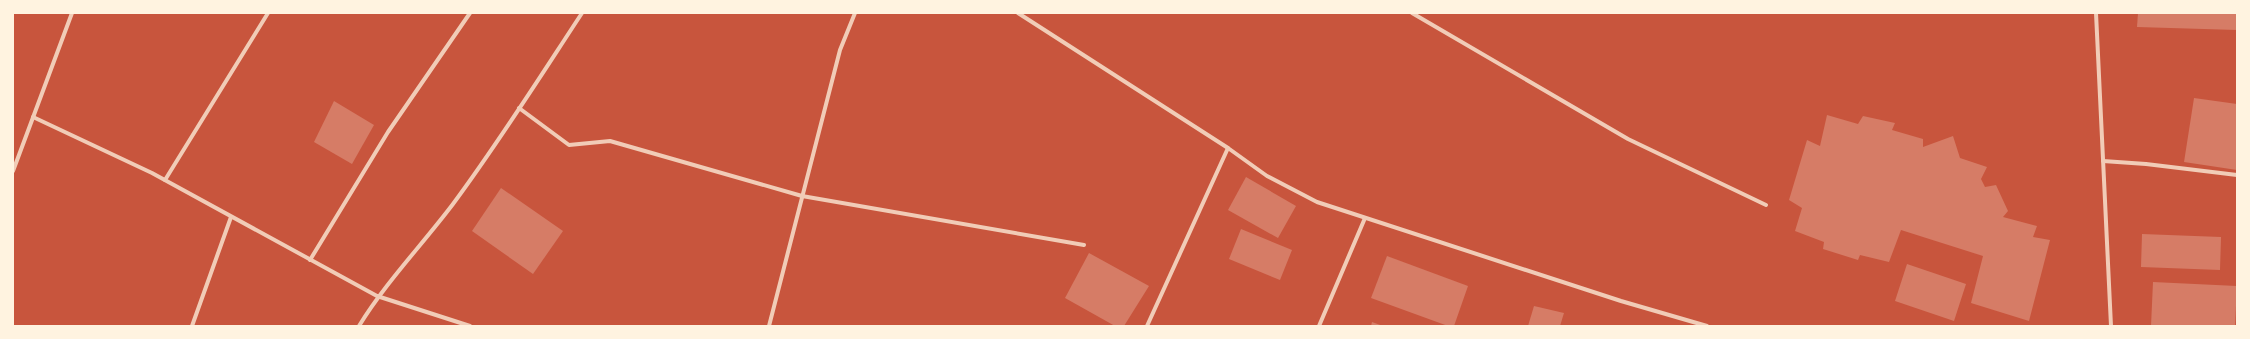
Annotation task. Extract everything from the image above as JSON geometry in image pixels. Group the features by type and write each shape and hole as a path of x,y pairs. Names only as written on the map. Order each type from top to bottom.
{"street":[{"path":"13,170 72,13"},
{"path":"165,180 268,13"},
{"path":"310,260 388,132 470,13"},
{"path":"359,326 377,296 452,205 582,13"},
{"path":"768,326 840,50 855,13"},
{"path":"1018,13 1228,148 1267,176 1311,199 1621,301 1707,326"},
{"path":"1412,13 1628,138 1766,205"},
{"path":"2096,13 2111,326"},
{"path":"519,108 569,145 610,141 802,196 1084,245"},
{"path":"33,117 165,180 231,218 377,296 470,326"},
{"path":"1147,326 1228,148"},
{"path":"2103,161 2146,164 2237,175"},
{"path":"192,326 231,218"},
{"path":"1319,326 1365,218"}],"building":[{"path":"2138,13 2237,13 2237,30 2137,27"},
{"path":"2194,98 2237,104 2237,170 2184,162"},
{"path":"334,101 374,125 352,164 314,142"},
{"path":"1827,115 1858,124 1863,116 1895,123 1892,130 1923,139 1923,147 1953,136 1960,158 1987,167 1981,179 1985,187 1996,185 2008,211 2003,217 2037,226 2033,237 2050,240 2029,321 1971,303 1983,256 1901,230 1889,262 1860,255 1858,260 1823,249 1824,242 1795,231 1802,208 1789,200 1807,140 1820,146"},
{"path":"1246,177 1296,206 1278,238 1228,210"},
{"path":"501,188 563,231 533,274 472,231"},
{"path":"1241,229 1292,250 1280,280 1229,259"},
{"path":"2142,234 2221,237 2220,270 2141,267"},
{"path":"1089,253 1149,286 1124,326 1115,326 1065,298"},
{"path":"1387,256 1468,286 1454,326 1448,326 1371,298"},
{"path":"1907,264 1966,284 1954,321 1895,301"},
{"path":"2153,282 2237,286 2235,326 2151,326"},
{"path":"1534,306 1564,313 1560,326 1528,326"},
{"path":"1372,322 1383,326 1371,326"}]}
